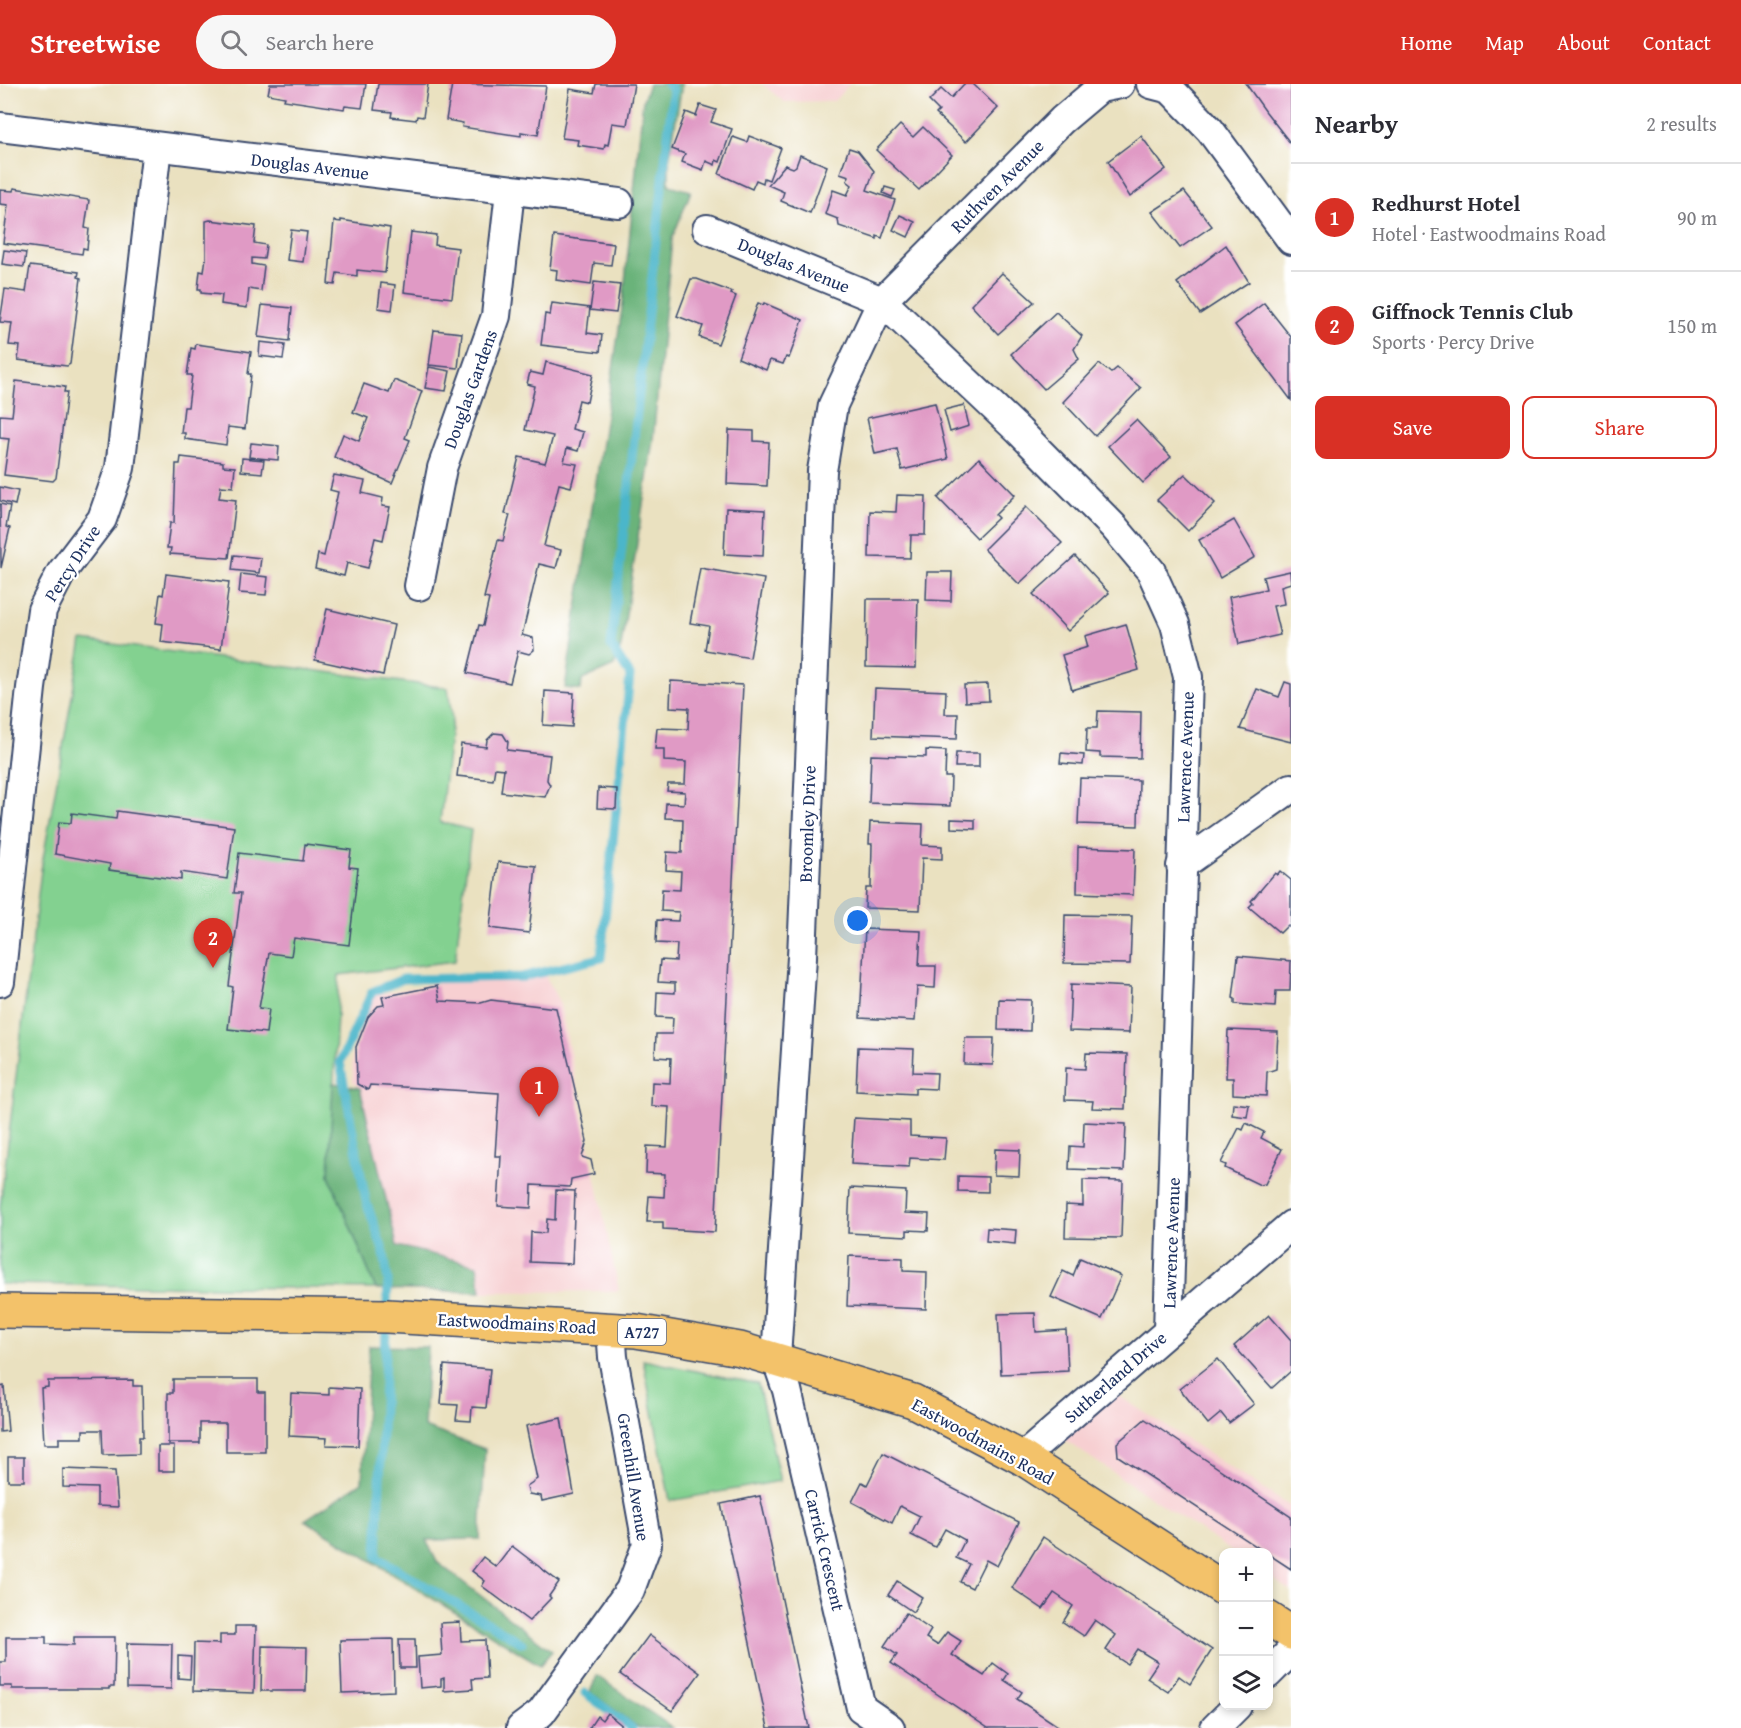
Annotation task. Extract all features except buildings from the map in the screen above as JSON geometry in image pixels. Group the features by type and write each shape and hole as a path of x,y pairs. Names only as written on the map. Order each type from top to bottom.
{"main road":[{"name":"Eastwoodmains Road","path":"0,1311 387,1316 611,1329 697,1340 776,1358 913,1401 1022,1458 1219,1586"},
{"path":"1273,1621 1291,1633"}],"street":[{"name":"Ruthven Avenue","path":"882,301 1062,120 1100,88 1120,84"},
{"path":"1151,84 1170,89 1210,130 1291,240"},
{"name":"Douglas Avenue","path":"0,127 619,203"},
{"name":"Percy Drive","path":"0,982 42,610 61,573 102,519 120,468 157,147"},
{"name":"Douglas Gardens","path":"418,586 442,468 496,316 510,191"},
{"name":"Douglas Avenue","path":"707,229 882,301"},
{"name":"Lawrence Avenue","path":"882,301 1019,431 1114,527 1151,571 1175,624 1188,677 1168,1331"},
{"name":"Broomley Drive","path":"776,1358 802,957 822,471 832,405 882,301"},
{"path":"1181,866 1291,788"},
{"name":"Sutherland Drive","path":"1022,1458 1291,1225"},
{"name":"Greenhill Avenue","path":"521,1728 541,1713 630,1590 647,1545 613,1357 611,1329"},
{"name":"Carrick Crescent","path":"776,1358 795,1425 861,1708 890,1728"},
{"path":"1273,1670 1291,1651"},
{"path":"1215,1728 1233,1710"}],"shaded area":[{"path":"762,84 850,84 834,101 784,102"},
{"path":"543,971 560,1004 619,1291 481,1292 477,1265 397,1246 360,1088 353,1082 352,1056 373,995 454,980"},
{"path":"1105,1387 1291,1507 1291,1591 1273,1579 1273,1548 1227,1548 1052,1432"}],"green space":[{"path":"649,84 682,84 669,161 669,185 691,191 672,239 653,440 621,647 614,666 582,680 581,690 565,688 623,302 643,100"},
{"path":"82,640 448,688 452,719 440,822 471,830 455,961 339,975 329,1175 376,1289 0,1284 0,1208 41,870"},
{"path":"333,1083 360,1088 397,1246 477,1265 481,1292 376,1289 329,1175"},
{"path":"369,1346 428,1347 424,1427 485,1449 480,1539 426,1540 437,1562 552,1651 540,1665 305,1520 362,1482"},
{"path":"643,1360 758,1384 780,1481 670,1501"},
{"path":"597,1676 673,1728 639,1728 590,1692"}],"waterway":[{"path":"522,1643 377,1557 388,1281 384,1253 366,1201 340,1062 372,992 403,979 522,977 601,958 630,675 611,646 673,89 667,84"},
{"path":"585,1693 632,1728"}],"place":[{"name":"Giffnock Tennis Club","path":"213,968"},
{"name":"Redhurst Hotel","path":"539,1117"}]}
